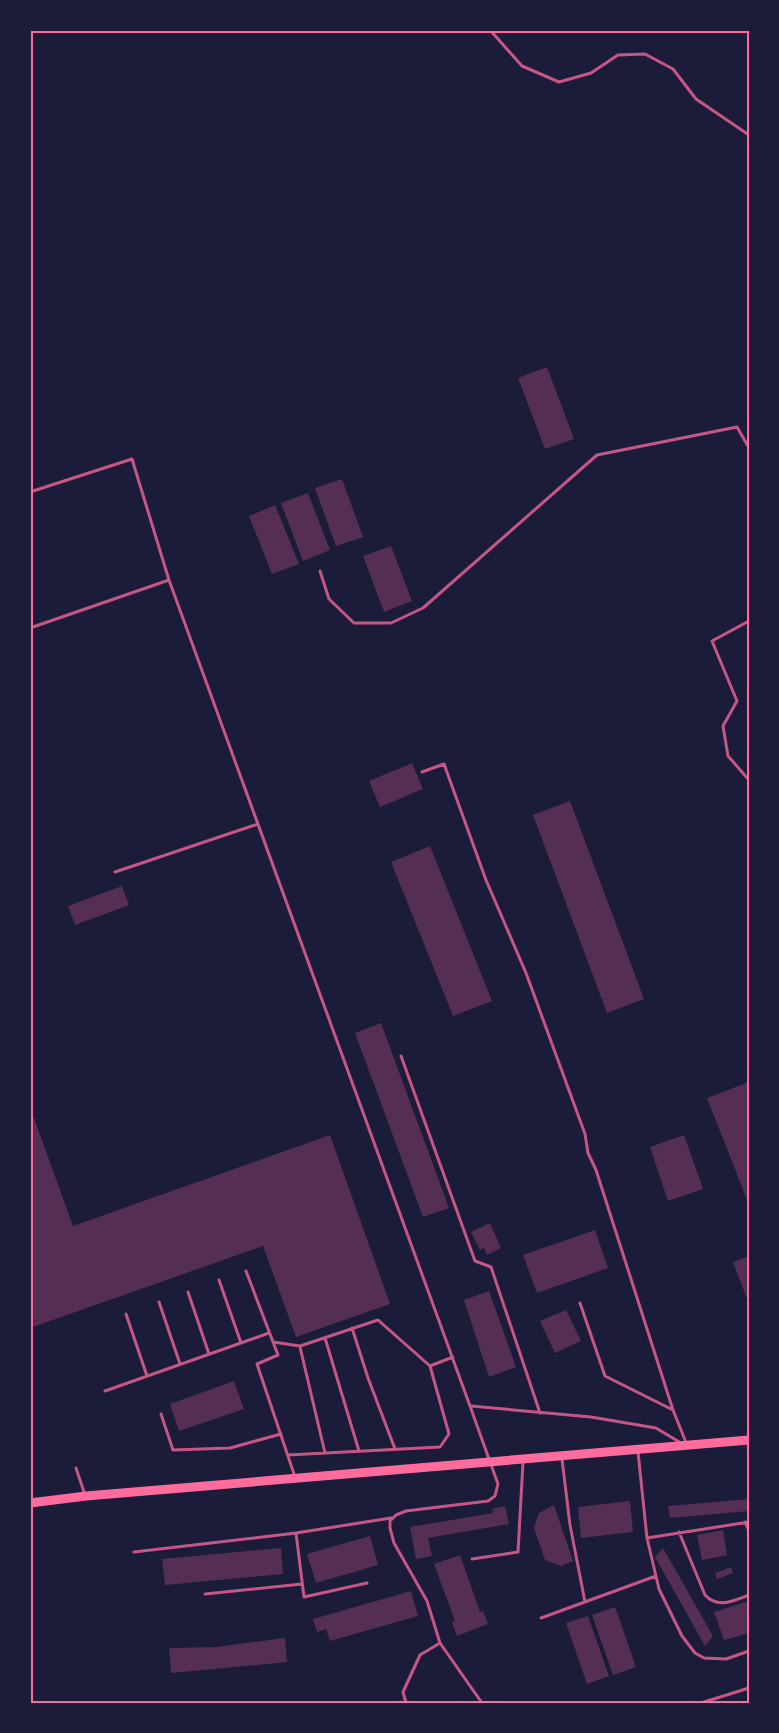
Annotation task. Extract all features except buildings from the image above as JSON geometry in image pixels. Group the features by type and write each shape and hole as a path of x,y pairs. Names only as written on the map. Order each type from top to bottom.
{"main road":[{"path":"30,1503 86,1496 749,1440"}],"lane":[{"path":"490,30 522,66 559,82 591,73 618,56 645,54 673,69 696,99 749,135"},
{"path":"320,571 329,599 354,623 391,623 423,608 597,455 737,427 749,448"},
{"path":"30,492 132,459 169,580 498,1484 497,1492 492,1499 406,1511 393,1518 296,1533 134,1552"},
{"path":"30,628 169,580"},
{"path":"749,621 712,641 737,701 723,726 728,756 749,780"},
{"path":"422,772 444,764 486,880 526,973 585,1134 588,1153 596,1170 673,1410 688,1446"},
{"path":"115,872 258,824"},
{"path":"401,1056 475,1261 490,1267 540,1413"},
{"path":"246,1271 278,1355 257,1364 296,1479"},
{"path":"219,1281 242,1343"},
{"path":"188,1292 209,1354"},
{"path":"159,1302 180,1364"},
{"path":"580,1303 605,1376 673,1410"},
{"path":"126,1314 147,1376"},
{"path":"273,1342 300,1346 378,1320 430,1366 449,1434 440,1447 288,1455"},
{"path":"352,1328 395,1449"},
{"path":"105,1391 269,1333"},
{"path":"325,1338 359,1451"},
{"path":"300,1346 325,1453"},
{"path":"430,1366 453,1358"},
{"path":"470,1406 591,1418 656,1428 688,1446"},
{"path":"161,1414 173,1449 230,1448 281,1434"},
{"path":"638,1450 647,1538 659,1589 682,1636 695,1653 704,1658 726,1659 749,1651"},
{"path":"562,1457 570,1525 585,1602"},
{"path":"472,1559 518,1552 523,1460"},
{"path":"76,1468 86,1496"},
{"path":"393,1518 390,1521 390,1528 394,1543 428,1601 440,1643 482,1703"},
{"path":"647,1538 747,1522 749,1531"},
{"path":"679,1532 705,1595 709,1599 726,1603 749,1595"},
{"path":"296,1533 304,1597 367,1583"},
{"path":"542,1618 656,1576"},
{"path":"205,1594 302,1584"},
{"path":"406,1703 403,1692 420,1654 440,1643"},
{"path":"701,1703 749,1688"}]}
